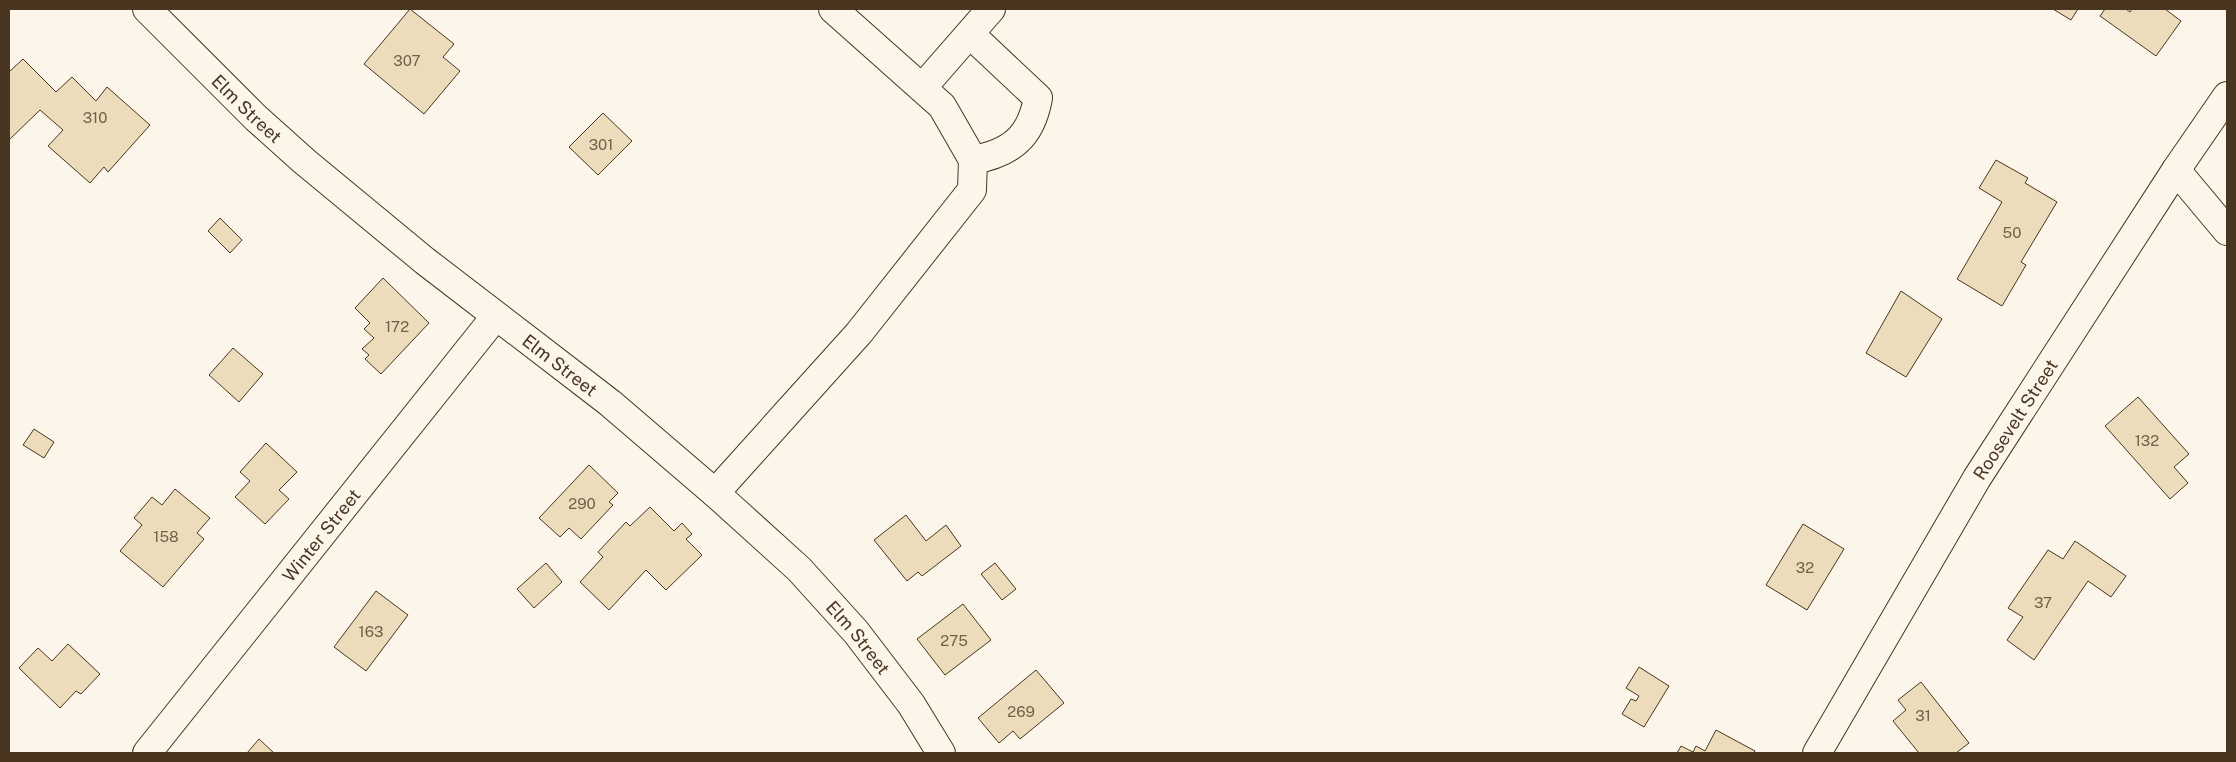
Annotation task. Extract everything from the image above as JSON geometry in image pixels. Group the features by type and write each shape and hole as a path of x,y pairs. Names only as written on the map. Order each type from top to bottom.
{"street":[{"name":"Elm Street","path":"146,9 256,118 304,161 425,262 610,403 715,493 799,569 856,632 911,704 941,753"},
{"path":"715,493 859,333 972,190 973,160 942,106 832,9"},
{"path":"922,88 991,9"},
{"path":"970,34 1038,98 1035,115 1024,134 1010,148 992,156 973,160"},
{"name":"Roosevelt Street","path":"1816,753 1978,478 2176,170 2227,96"},
{"path":"2176,170 2227,231"},
{"name":"Winter Street","path":"147,753 496,317"}],"building":[{"path":"410,9 454,44 443,57 460,71 424,114 364,64"},
{"path":"2053,9 2078,9 2071,20"},
{"path":"2105,9 2126,9 2130,12 2132,9 2165,9 2181,21 2156,56 2100,16"},
{"path":"23,59 56,92 72,77 96,101 107,87 150,125 108,172 104,167 90,183 48,146 63,130 40,110 9,140 9,72"},
{"path":"603,113 632,141 598,175 569,147"},
{"path":"1996,160 2028,178 2025,183 2057,202 2021,262 2026,265 2002,306 1957,279 2002,202 1979,188"},
{"path":"220,218 242,240 230,253 208,231"},
{"path":"383,278 429,323 381,374 365,359 369,355 362,349 374,338 364,329 370,323 355,308"},
{"path":"1901,291 1942,319 1906,377 1866,353"},
{"path":"233,348 263,374 239,402 209,375"},
{"path":"2138,397 2189,454 2174,467 2188,483 2170,499 2105,426"},
{"path":"34,429 54,442 44,458 23,445"},
{"path":"266,443 297,472 279,490 289,499 265,524 235,497 250,481 240,472"},
{"path":"589,465 618,493 609,502 613,505 581,539 569,528 560,537 539,518"},
{"path":"175,489 210,518 197,533 204,539 163,587 120,551 142,525 134,518 152,497 162,505"},
{"path":"650,507 674,531 682,523 692,534 686,539 702,555 666,590 646,570 609,610 580,582 603,557 598,552 626,522 630,526"},
{"path":"906,515 926,541 946,525 961,546 922,576 918,572 907,581 874,540"},
{"path":"1803,524 1844,549 1807,610 1766,585"},
{"path":"2075,541 2126,576 2111,597 2088,581 2034,660 2007,640 2023,617 2008,608 2048,550 2063,559"},
{"path":"546,563 562,582 534,608 517,589"},
{"path":"995,563 1016,589 1002,600 981,574"},
{"path":"376,591 408,615 366,671 334,647"},
{"path":"963,604 991,640 945,675 917,639"},
{"path":"68,644 100,674 81,694 76,691 60,708 19,668 38,648 52,661"},
{"path":"1639,667 1669,686 1644,727 1622,714 1631,699 1636,701 1639,696 1626,688"},
{"path":"1036,670 1064,703 1020,739 1013,731 999,743 978,718"},
{"path":"1921,682 1969,743 1956,753 1919,753 1893,721 1906,710 1898,700"},
{"path":"1716,730 1755,751 1754,753 1677,753 1681,746 1693,752 1696,746 1705,751"},
{"path":"259,739 274,753 247,753"}]}
